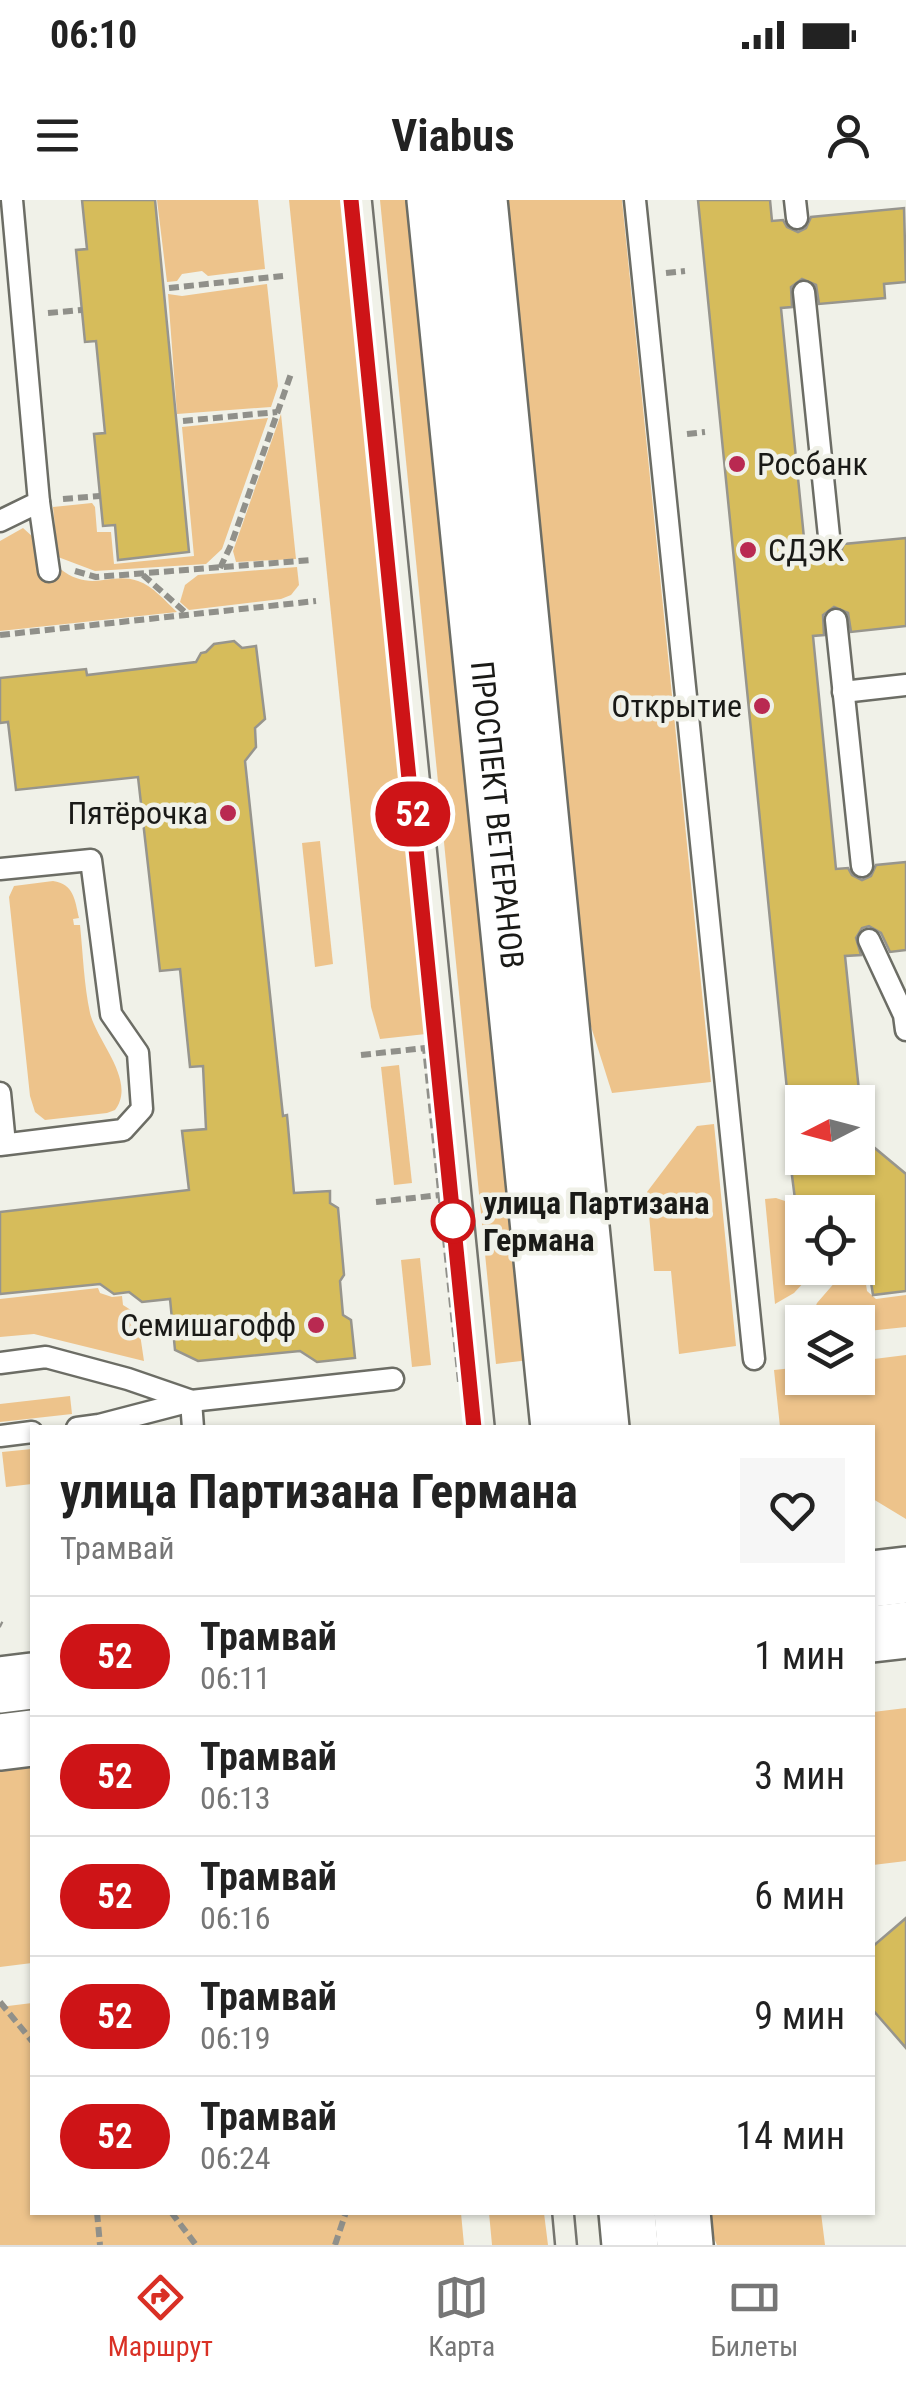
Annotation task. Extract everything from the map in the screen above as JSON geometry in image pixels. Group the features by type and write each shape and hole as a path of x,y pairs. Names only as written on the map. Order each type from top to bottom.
{"main road":[{"name":"ПРОСПЕКТ ВЕТЕРАНОВ","path":"436,200 559,1425"},
{"name":"ПРОСПЕКТ ВЕТЕРАНОВ","path":"479,200 601,1425"},
{"path":"875,1579 906,1575"},
{"path":"875,1634 906,1630"},
{"path":"0,1685 30,1681"},
{"path":"0,1742 30,1738"},
{"path":"626,2215 630,2245"},
{"path":"682,2215 685,2245"}],"lane":[{"path":"12,200 48,564"},
{"path":"635,200 754,1359"},
{"path":"804,292 830,546"},
{"path":"0,521 39,502"},
{"path":"836,620 862,866"},
{"path":"842,692 906,685"},
{"path":"0,869 91,860 112,1014 138,1052 142,1109 123,1130 2,1145 0,1093"},
{"path":"869,940 904,1014 906,1030"},
{"path":"0,1363 46,1357 190,1401"},
{"path":"99,1425 190,1401 393,1378"},
{"path":"190,1401 193,1425"},
{"path":"0,1436 30,1432"}],"path":[{"path":"168,288 283,276"},
{"path":"220,569 232,545 292,371"},
{"path":"183,420 276,412"},
{"path":"48,564 96,577 312,560"},
{"path":"143,574 187,614"},
{"path":"0,635 316,601"},
{"path":"361,1055 424,1048 460,1382"},
{"path":"376,1202 440,1195"},
{"path":"0,2002 30,2039"},
{"path":"97,2215 100,2245"},
{"path":"172,2215 196,2245"},
{"path":"335,2245 345,2215"}],"shaded area":[{"path":"157,200 258,200 265,269 208,276 202,271 182,274 177,281 167,282"},
{"path":"289,200 343,200 426,1034 380,1039 371,1007"},
{"path":"380,200 413,200 530,1360 496,1364"},
{"path":"501,200 622,200 711,1082 612,1093 583,1001"},
{"path":"267,284 278,386 271,407 177,414 168,294 182,296"},
{"path":"281,414 296,559 236,562 233,551"},
{"path":"268,418 222,549 206,564 95,571 58,557 53,507 92,503 97,532 111,532 114,564 194,556 182,427"},
{"path":"23,528 33,537 40,575 59,574 59,568 81,580 138,581 177,612 0,631 0,541"},
{"path":"297,567 299,585 281,599 189,610 180,602 185,585 198,575"},
{"path":"320,841 333,964 315,967 302,843"},
{"path":"53,881 69,889 75,899 79,918 73,919 74,925 80,925 90,1013 119,1074 121,1099 115,1110 107,1113 45,1120 35,1112 30,1096 9,897 14,886"},
{"path":"399,1065 412,1183 394,1185 381,1067"},
{"path":"714,1124 736,1346 679,1354 671,1271 654,1271 647,1192 697,1126"},
{"path":"765,1199 785,1201 785,1285 801,1285 775,1304"},
{"path":"420,1258 431,1365 412,1367 401,1260"},
{"path":"833,1285 866,1285 876,1299 906,1295 906,1327 875,1330 875,1305 817,1303"},
{"path":"98,1288 100,1293 112,1297 122,1296 123,1305 137,1314 144,1361 34,1334 0,1337 0,1299"},
{"path":"906,1355 906,1519 875,1500 875,1425 780,1425 774,1370 785,1369 785,1395 875,1395 875,1359"},
{"path":"70,1396 72,1414 0,1422 0,1404"},
{"path":"30,1449 30,1484 6,1487 2,1452"},
{"path":"906,1708 906,1861 875,1865 875,1712"},
{"path":"30,1761 30,1963 0,1967 0,1765"},
{"path":"30,2003 30,2215 461,2215 464,2245 0,2245 0,2007"},
{"path":"489,2215 544,2215 548,2245 492,2245"},
{"path":"704,2215 821,2215 825,2245 717,2245"}],"building":[{"path":"82,200 155,200 189,552 118,560 115,525 103,526 94,434 105,433 96,341 85,342 76,250 87,249"},
{"path":"698,200 770,200 772,221 783,220 798,232 806,228 811,217 904,208 906,282 884,284 885,298 819,304 816,285 802,279 791,287 792,307 781,308 805,548 816,547 820,555 830,560 839,556 844,544 906,538 906,626 851,632 848,613 834,607 823,615 824,635 813,636 836,869 848,868 862,880 871,876 876,865 906,862 906,950 890,952 881,933 869,926 862,928 856,938 861,955 845,956 858,1085 786,1085"},
{"path":"234,641 242,648 256,646 265,719 255,728 256,747 245,761 294,1193 330,1191 330,1203 338,1208 343,1315 351,1320 355,1358 317,1362 300,1351 198,1361 175,1350 170,1299 142,1302 129,1292 114,1294 100,1284 0,1294 0,1212 189,1190 182,1131 206,1129 203,1066 190,1067 180,969 160,971 138,777 16,790 8,722 0,723 0,678 86,669 87,675 196,662 214,644"},
{"path":"875,1148 906,1174 906,1291 873,1295 875,1195 794,1195 792,1175 875,1175"},
{"path":"906,1918 906,2048 875,2012 875,1944"}],"tram line":[{"path":"351,200 474,1425"},
{"name":"52","path":"351,200 474,1425"},
{"path":"372,200 495,1425"},
{"path":"552,2215 555,2245"},
{"path":"574,2215 577,2245"}],"place":[{"name":"Росбанк","path":"737,464"},
{"name":"СДЭК","path":"748,550"},
{"name":"Открытие","path":"762,706"},
{"name":"Пятёрочка","path":"228,813"},
{"name":"улица Партизана Германа","path":"453,1221"},
{"name":"Семишагофф","path":"316,1325"}]}
